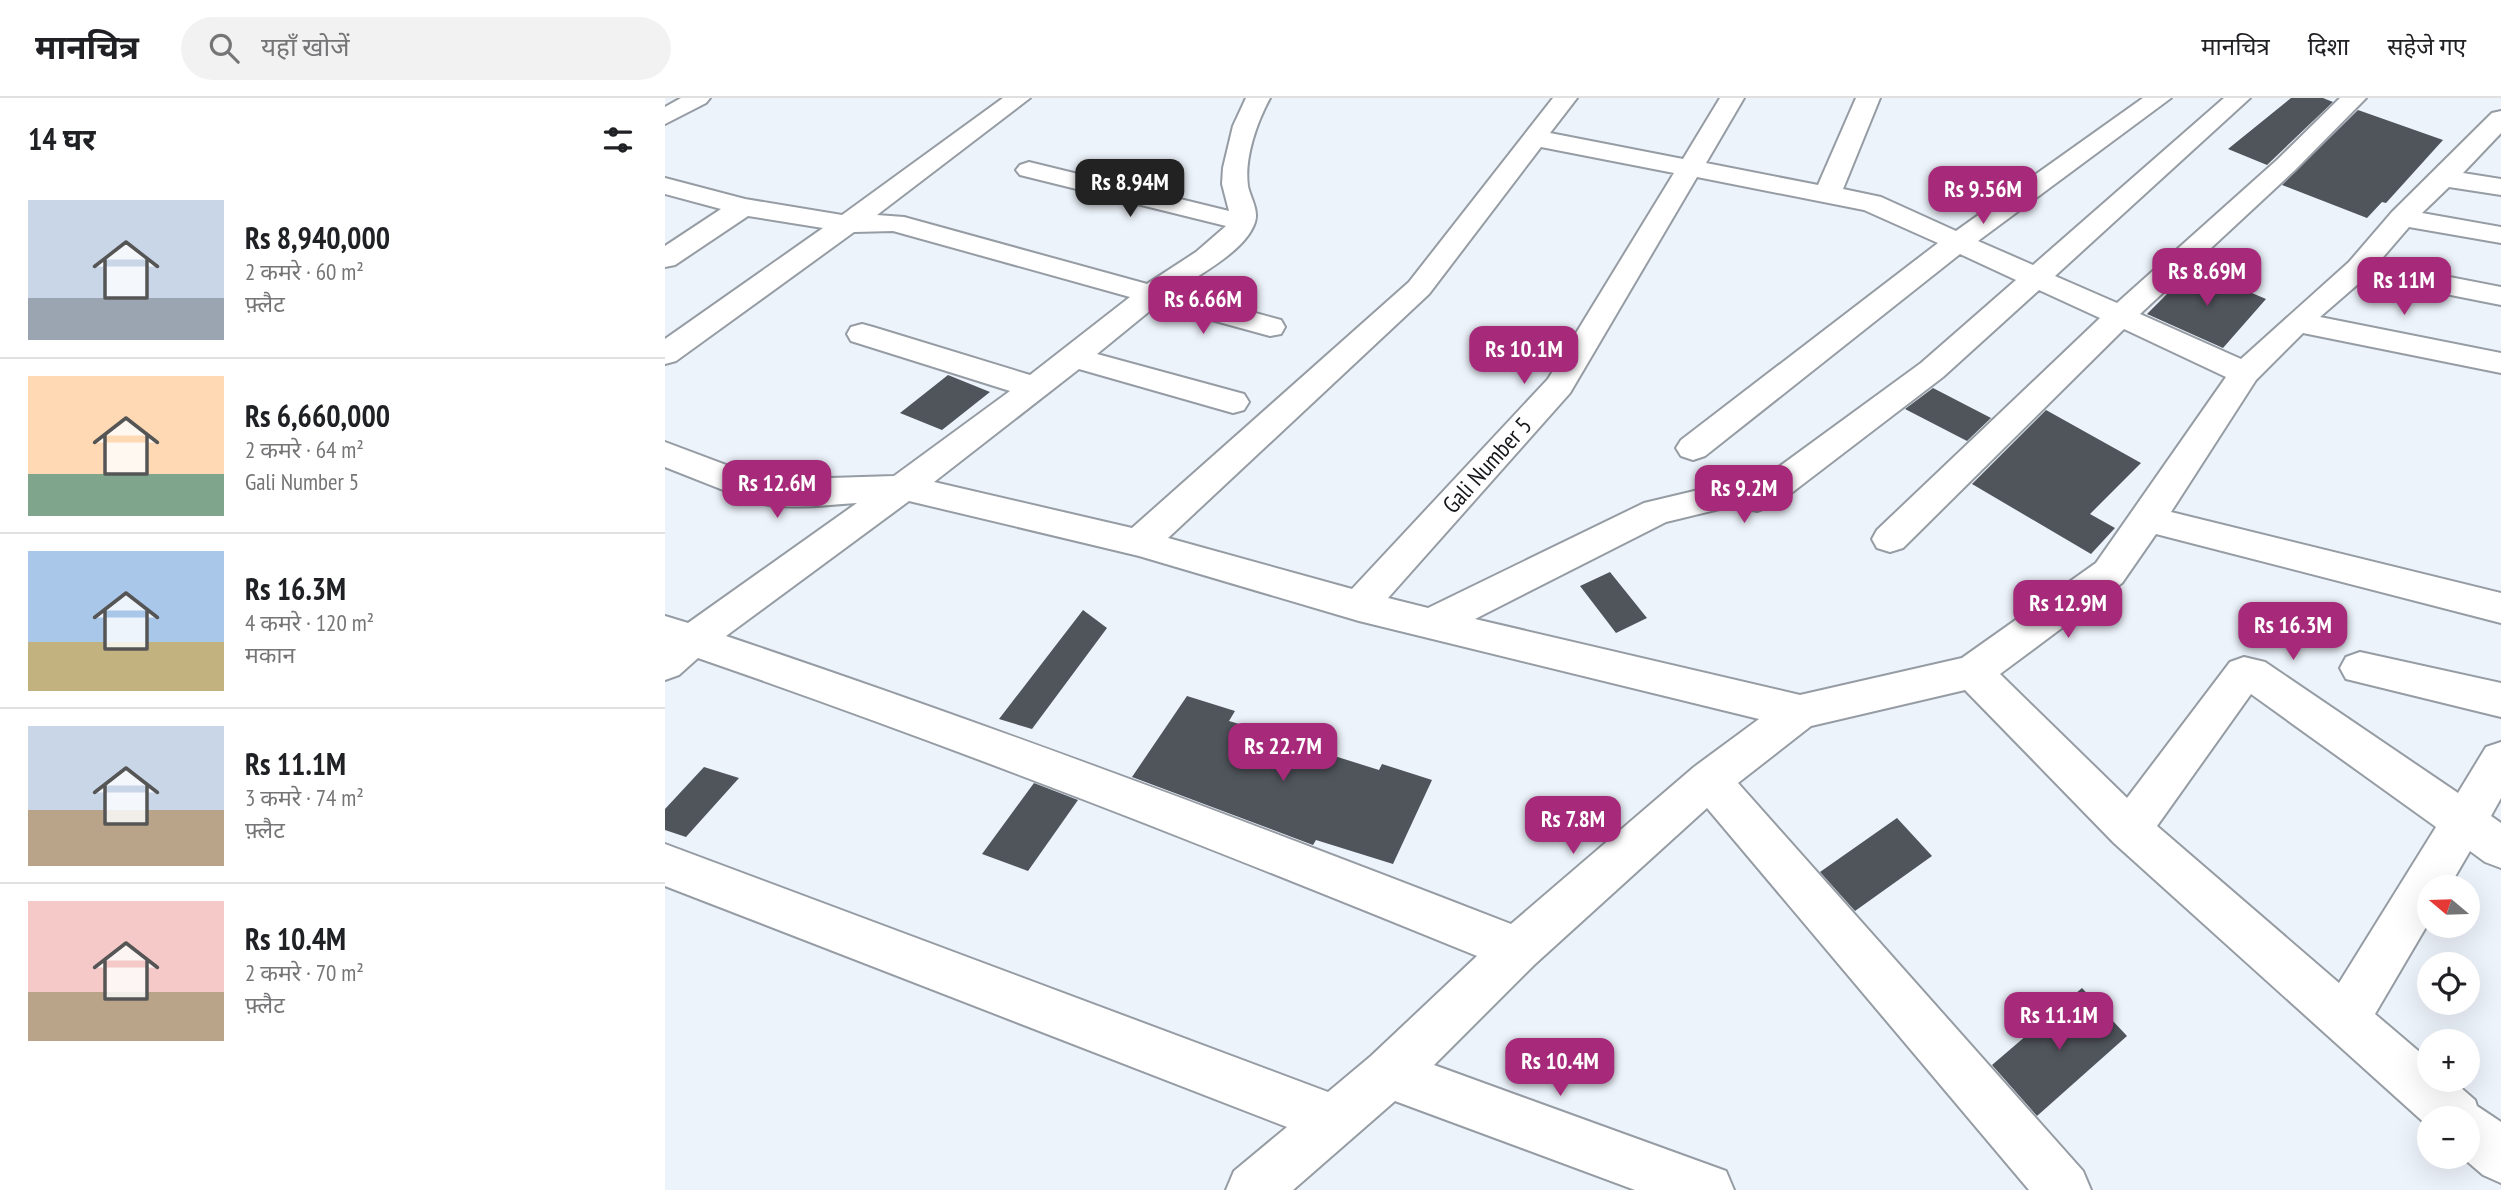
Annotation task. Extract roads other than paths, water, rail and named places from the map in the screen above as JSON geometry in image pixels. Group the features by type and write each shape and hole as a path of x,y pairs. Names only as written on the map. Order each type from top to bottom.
{"street":[{"path":"665,117 698,98"},
{"path":"665,354 1018,98"},
{"path":"673,646 905,488 1033,387 1075,358 1149,296 1208,257 1243,222 1243,212 1234,181 1250,110 1258,98"},
{"path":"1139,542 1419,288 1565,98"},
{"name":"Gali Number 5","path":"1359,606 1559,386 1733,98"},
{"path":"1827,195 1868,98"},
{"path":"1693,448 1958,242 2159,98"},
{"path":"1432,623 1656,512 1720,496 1733,494 1758,498 1765,495 1933,370 2238,98"},
{"path":"1890,539 2121,315 2286,165 2354,98"},
{"path":"1253,1190 1389,1074 1517,949 1709,780 1800,712 1973,672 2109,573 2245,373 2297,321 2359,268 2402,218 2443,178 2494,134"},
{"path":"1535,138 1872,203 2245,373"},
{"path":"1029,170 1243,222"},
{"path":"2443,178 2501,187"},
{"path":"665,186 743,207 846,225 894,223 1149,296 1270,327"},
{"path":"665,259 743,207"},
{"path":"2402,218 2501,235"},
{"path":"2359,268 2501,296"},
{"path":"2297,321 2501,363"},
{"path":"862,334 1033,387"},
{"path":"1075,358 1233,402"},
{"path":"665,454 763,492 810,493 905,488 1139,542 1359,606 1800,712"},
{"path":"2148,519 2501,608"},
{"path":"673,646 861,698 1206,825 1517,949"},
{"path":"2360,668 2501,700"},
{"path":"1973,672 2129,829 2444,1106"},
{"path":"2129,829 2244,673 2251,673 2484,835"},
{"path":"2345,1019 2484,835 2501,760"},
{"path":"1709,780 2064,1190"},
{"path":"665,865 1334,1120"},
{"path":"1389,1074 1707,1190"},
{"path":"2480,1138 2501,1157"}]}
